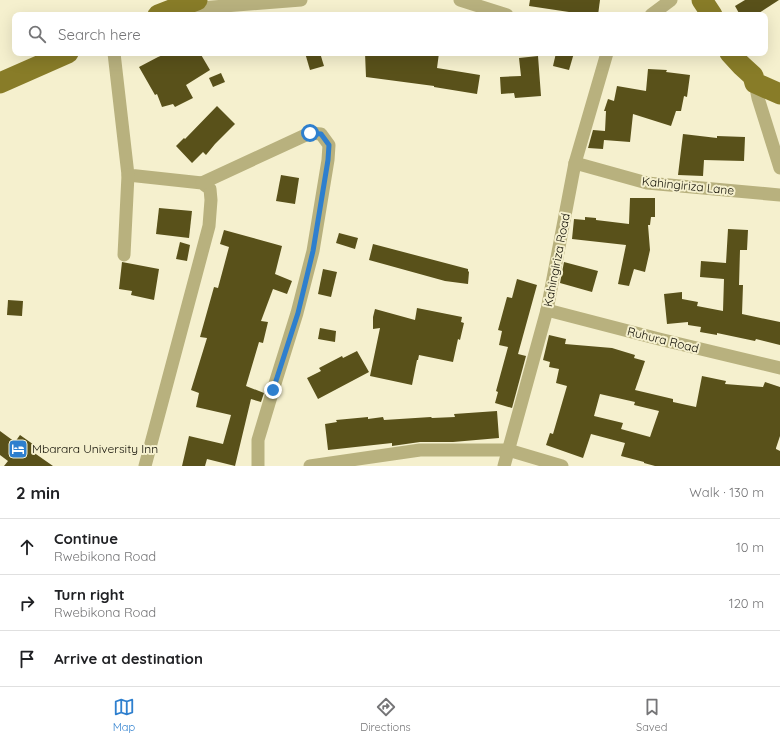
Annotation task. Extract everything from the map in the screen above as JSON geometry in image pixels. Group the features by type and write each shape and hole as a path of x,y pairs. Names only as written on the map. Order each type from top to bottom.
{"main road":[{"path":"165,12 197,0"},
{"path":"693,0 698,12"},
{"path":"702,0 710,12"},
{"path":"0,83 61,56"},
{"path":"733,56 753,76 780,94"},
{"path":"747,56 754,64 756,78"},
{"path":"756,78 780,81"}],"street":[{"path":"173,12 301,0"},
{"path":"460,0 498,12"},
{"path":"655,12 671,0"},
{"path":"114,56 128,175 124,255"},
{"name":"Kahingiriza Road","path":"504,466 547,310 575,163 606,56"},
{"path":"756,78 758,98 780,168"},
{"path":"128,175 202,182 310,133 321,134 329,145 328,160 313,251 298,313 258,440 258,466"},
{"name":"Kahingiriza Lane","path":"575,163 647,183 780,195"},
{"path":"145,466 209,226 211,200 210,189 202,182"},
{"name":"Ruhura Road","path":"547,310 780,368"},
{"path":"310,466 420,450 508,450 562,466"}],"building":[{"path":"530,0 600,0 598,12 569,12 529,6"},
{"path":"745,0 779,0 761,12 738,12 735,6"},
{"path":"202,56 210,70 186,85 193,98 175,107 173,104 162,107 157,94 155,95 139,67 158,57"},
{"path":"306,56 321,56 324,66 310,70"},
{"path":"365,56 439,56 437,68 480,75 477,94 434,86 366,77"},
{"path":"538,56 541,96 515,98 514,93 501,94 500,77 521,76 519,58"},
{"path":"555,56 573,56 569,70 553,66"},
{"path":"648,69 667,70 666,72 690,75 687,97 684,96 681,111 676,111 671,126 633,114 630,142 604,140 603,149 588,148 593,130 605,131 606,111 604,111 608,99 614,101 617,86 646,91"},
{"path":"221,73 225,82 213,87 209,78"},
{"path":"217,106 235,124 206,155 203,152 192,163 176,146 184,138 185,139"},
{"path":"683,134 717,138 717,136 745,137 744,161 704,160 703,176 678,175"},
{"path":"281,175 299,178 295,204 276,201"},
{"path":"630,198 655,198 655,217 651,217 650,225 648,225 650,250 645,272 634,269 629,286 618,284 626,245 572,239 574,219 585,220 585,217 596,218 596,220 629,224"},
{"path":"159,208 192,211 189,238 156,234"},
{"path":"728,229 748,230 747,250 740,250 739,285 743,285 742,314 780,322 780,345 756,339 755,341 717,333 717,335 700,332 701,327 688,325 688,322 667,324 664,294 682,292 682,299 698,302 697,306 723,311 724,279 700,277 701,261 726,263"},
{"path":"224,230 282,246 275,274 292,281 287,294 273,289 261,321 268,322 263,343 259,342 246,386 264,393 261,402 251,399 235,466 207,459 205,466 182,466 189,436 223,444 231,415 196,407 199,393 191,390 207,338 200,337 214,287 218,288 229,247 220,244"},
{"path":"339,233 358,238 355,249 336,243"},
{"path":"180,242 190,245 187,261 176,259"},
{"path":"373,244 468,269 468,284 445,281 369,260"},
{"path":"122,262 159,269 154,300 131,295 132,291 119,289"},
{"path":"564,262 598,271 592,292 560,283"},
{"path":"323,269 337,272 331,297 318,294"},
{"path":"517,279 537,285 518,354 526,356 512,408 495,403 498,392 496,391 508,347 499,345 502,331 498,330 507,297 512,298"},
{"path":"8,300 23,301 22,316 7,315"},
{"path":"417,308 462,317 461,322 464,323 460,340 458,339 453,362 419,355 412,385 370,376 380,328 373,329 375,309 415,320"},
{"path":"320,328 336,331 335,342 318,339"},
{"path":"549,335 566,339 565,344 612,348 635,355 634,358 645,361 635,390 673,399 673,402 696,407 702,376 726,381 725,384 763,387 765,382 780,387 780,436 776,449 780,451 780,466 655,466 621,456 625,443 591,434 583,458 546,445 550,433 553,434 567,386 556,383 559,369 549,367 550,362 543,360","holes":["600,394 635,402 634,405 659,411 650,437 621,429 623,423 594,416"]},
{"path":"357,351 369,372 318,399 307,378 321,371 319,368 342,356 343,358"},
{"path":"497,411 499,438 453,442 420,442 392,446 392,443 328,450 325,424 337,422 336,420 368,417 368,419 383,417 384,420 455,417 454,414"},
{"name":"Mbarara University Inn","path":"0,431 15,442 20,435 37,447 33,452 53,466 4,466 8,461 0,455"}],"place":[{"name":"Mbarara University Inn","path":"18,449"}],"route":[{"path":"273,390 298,313 313,251 321,195 328,160 329,145 321,134 310,133"}]}
